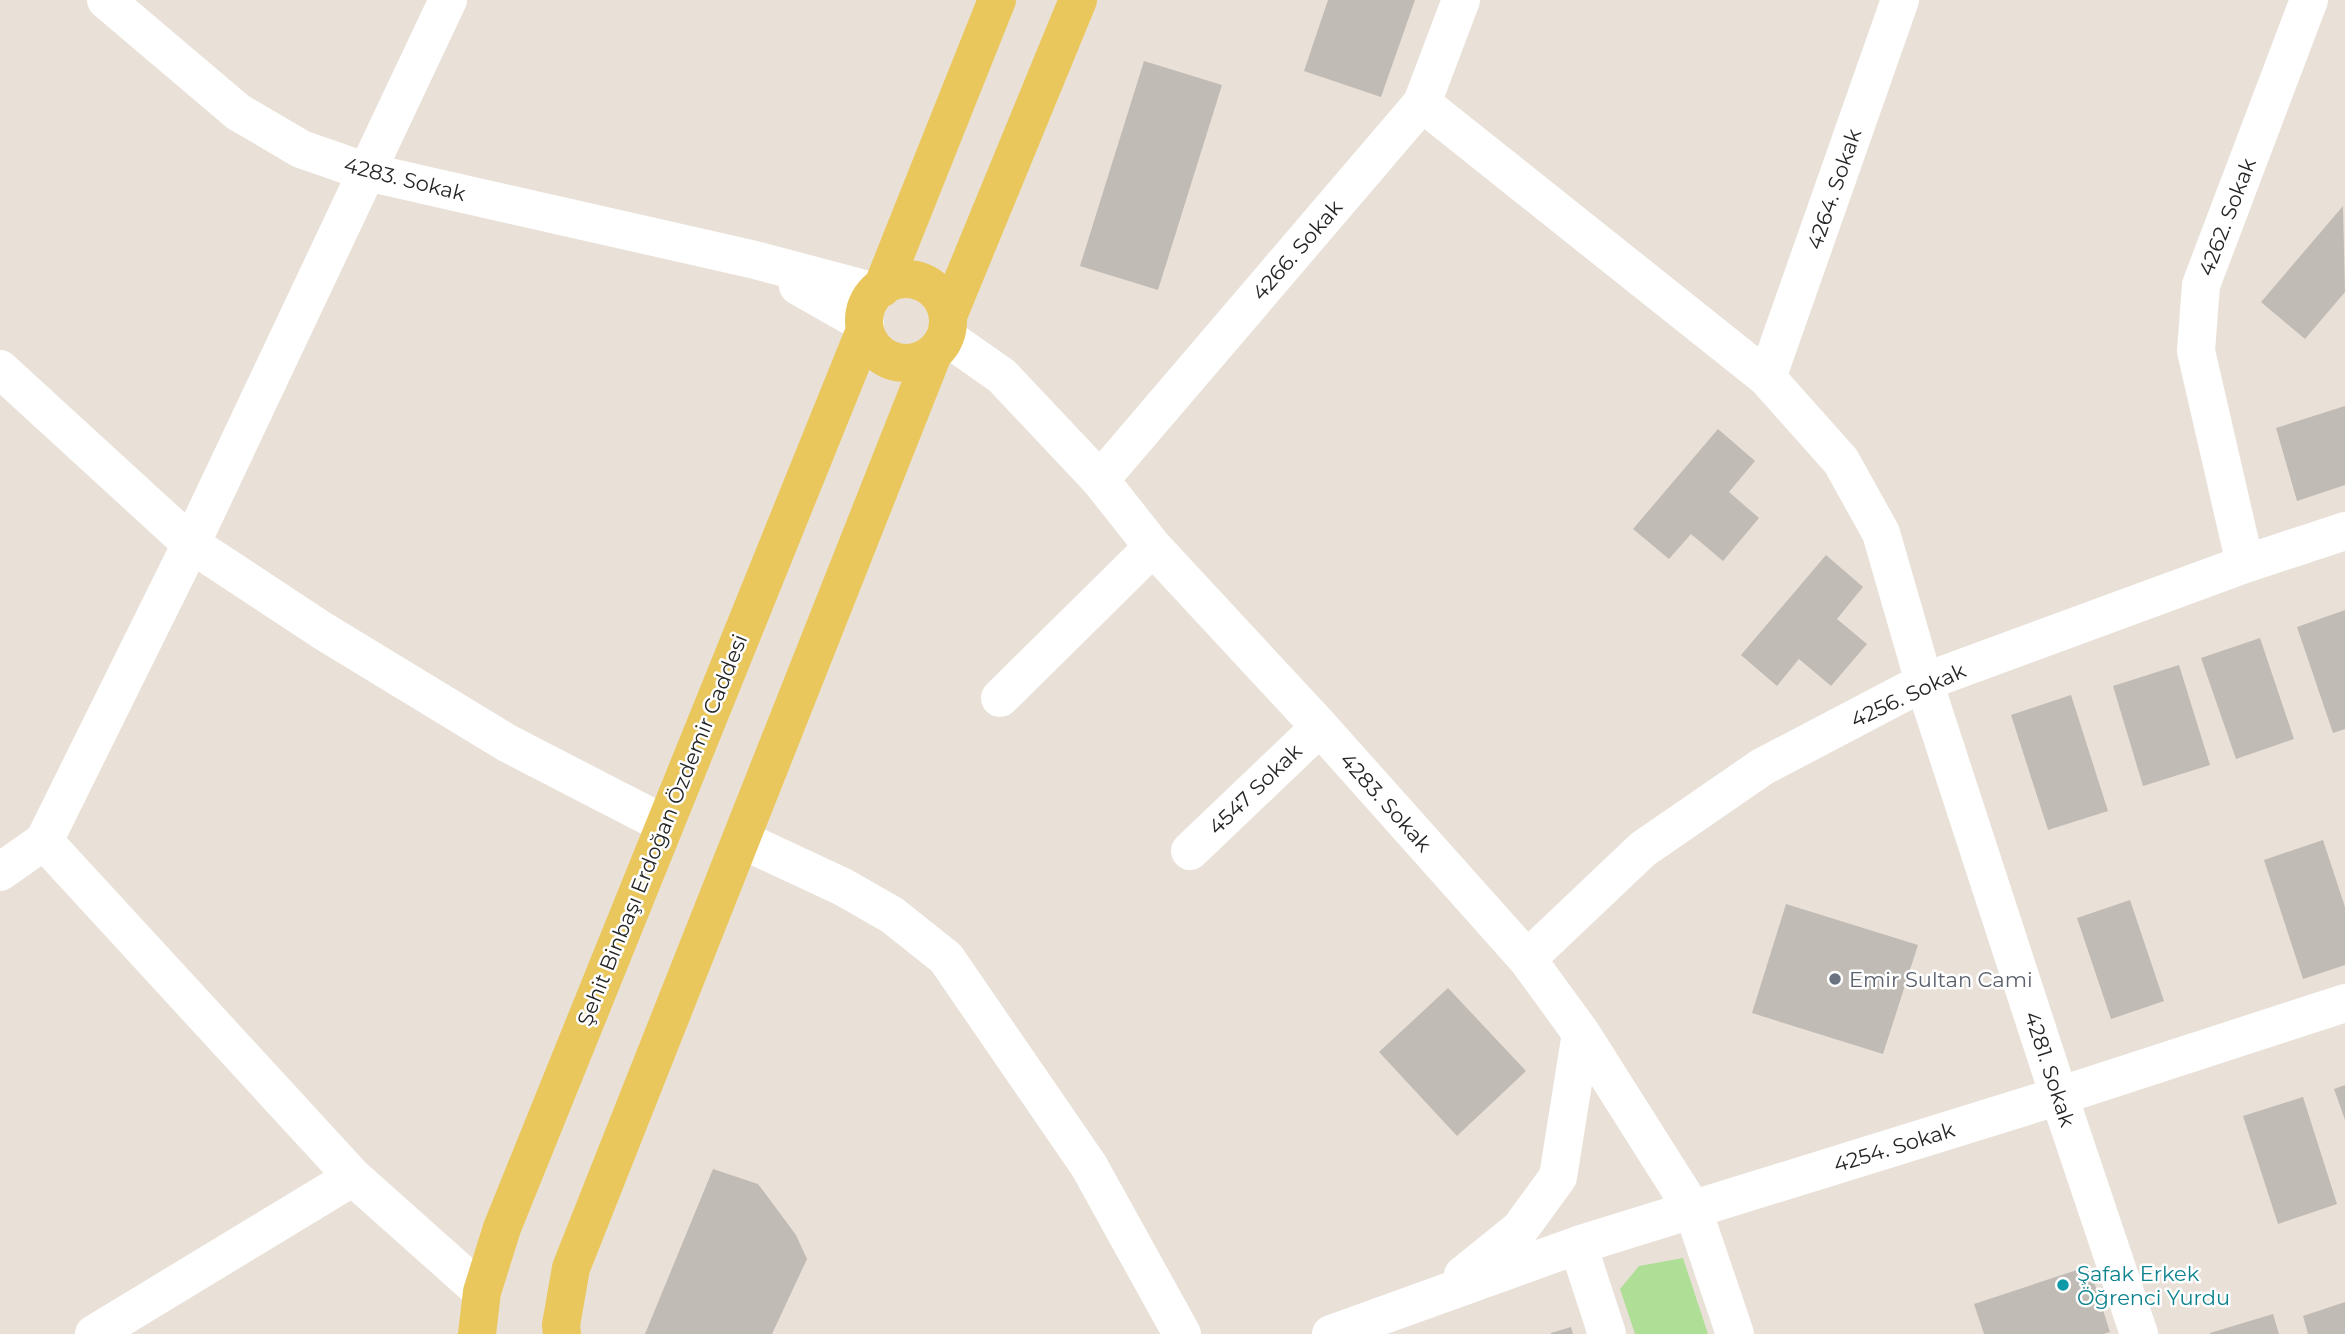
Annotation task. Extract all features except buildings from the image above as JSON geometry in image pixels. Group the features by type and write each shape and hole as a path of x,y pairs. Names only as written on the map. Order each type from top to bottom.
{"main road":[{"name":"Şehit Binbaşı Erdoğan Özdemir Caddesi","path":"477,1334 482,1292 502,1228 997,0"},
{"path":"562,1334 561,1325 571,1268 1078,0"},
{"path":"900,279 926,284 937,292 945,304 942,335 920,361 892,361 880,354 871,344 872,308 900,279"}],"street":[{"name":"4283. Sokak","path":"106,0 238,112 301,149 366,172 751,259 872,308"},
{"path":"0,872 44,841 191,544 448,0"},
{"name":"4266. Sokak","path":"1100,480 1422,103 1461,0"},
{"name":"4264. Sokak","path":"1767,378 1900,0"},
{"name":"4262. Sokak","path":"2245,564 2196,351 2201,285 2309,0"},
{"name":"4281. Sokak","path":"1422,103 1767,378 1841,461 1881,533 1924,682 2139,1334"},
{"name":"4283. Sokak","path":"942,335 1002,376 1100,480 1153,547 1320,727 1527,959 1581,1033 1693,1210 1735,1334"},
{"path":"0,369 191,544 323,631 507,743 664,824"},
{"name":"4256. Sokak","path":"1527,959 1643,849 1762,767 1924,682 2245,564 2345,531"},
{"path":"1000,698 1153,547"},
{"name":"4547 Sokak","path":"1190,851 1320,727"},
{"path":"742,840 844,887 892,915 946,958 1089,1166 1182,1334"},
{"path":"44,841 353,1177 482,1292"},
{"name":"4254. Sokak","path":"1331,1334 1578,1245 2059,1096 2345,1003"},
{"path":"1443,1292 1520,1229 1558,1177 1581,1033"},
{"path":"94,1334 353,1177"},
{"path":"1578,1245 1607,1334"}],"green space":[{"path":"1683,1258 1708,1334 1635,1334 1620,1289 1639,1266"}],"place":[{"name":"Emir Sultan Cami","path":"1835,979"},
{"name":"Şafak Erkek Öğrenci Yurdu","path":"2063,1285"}]}
